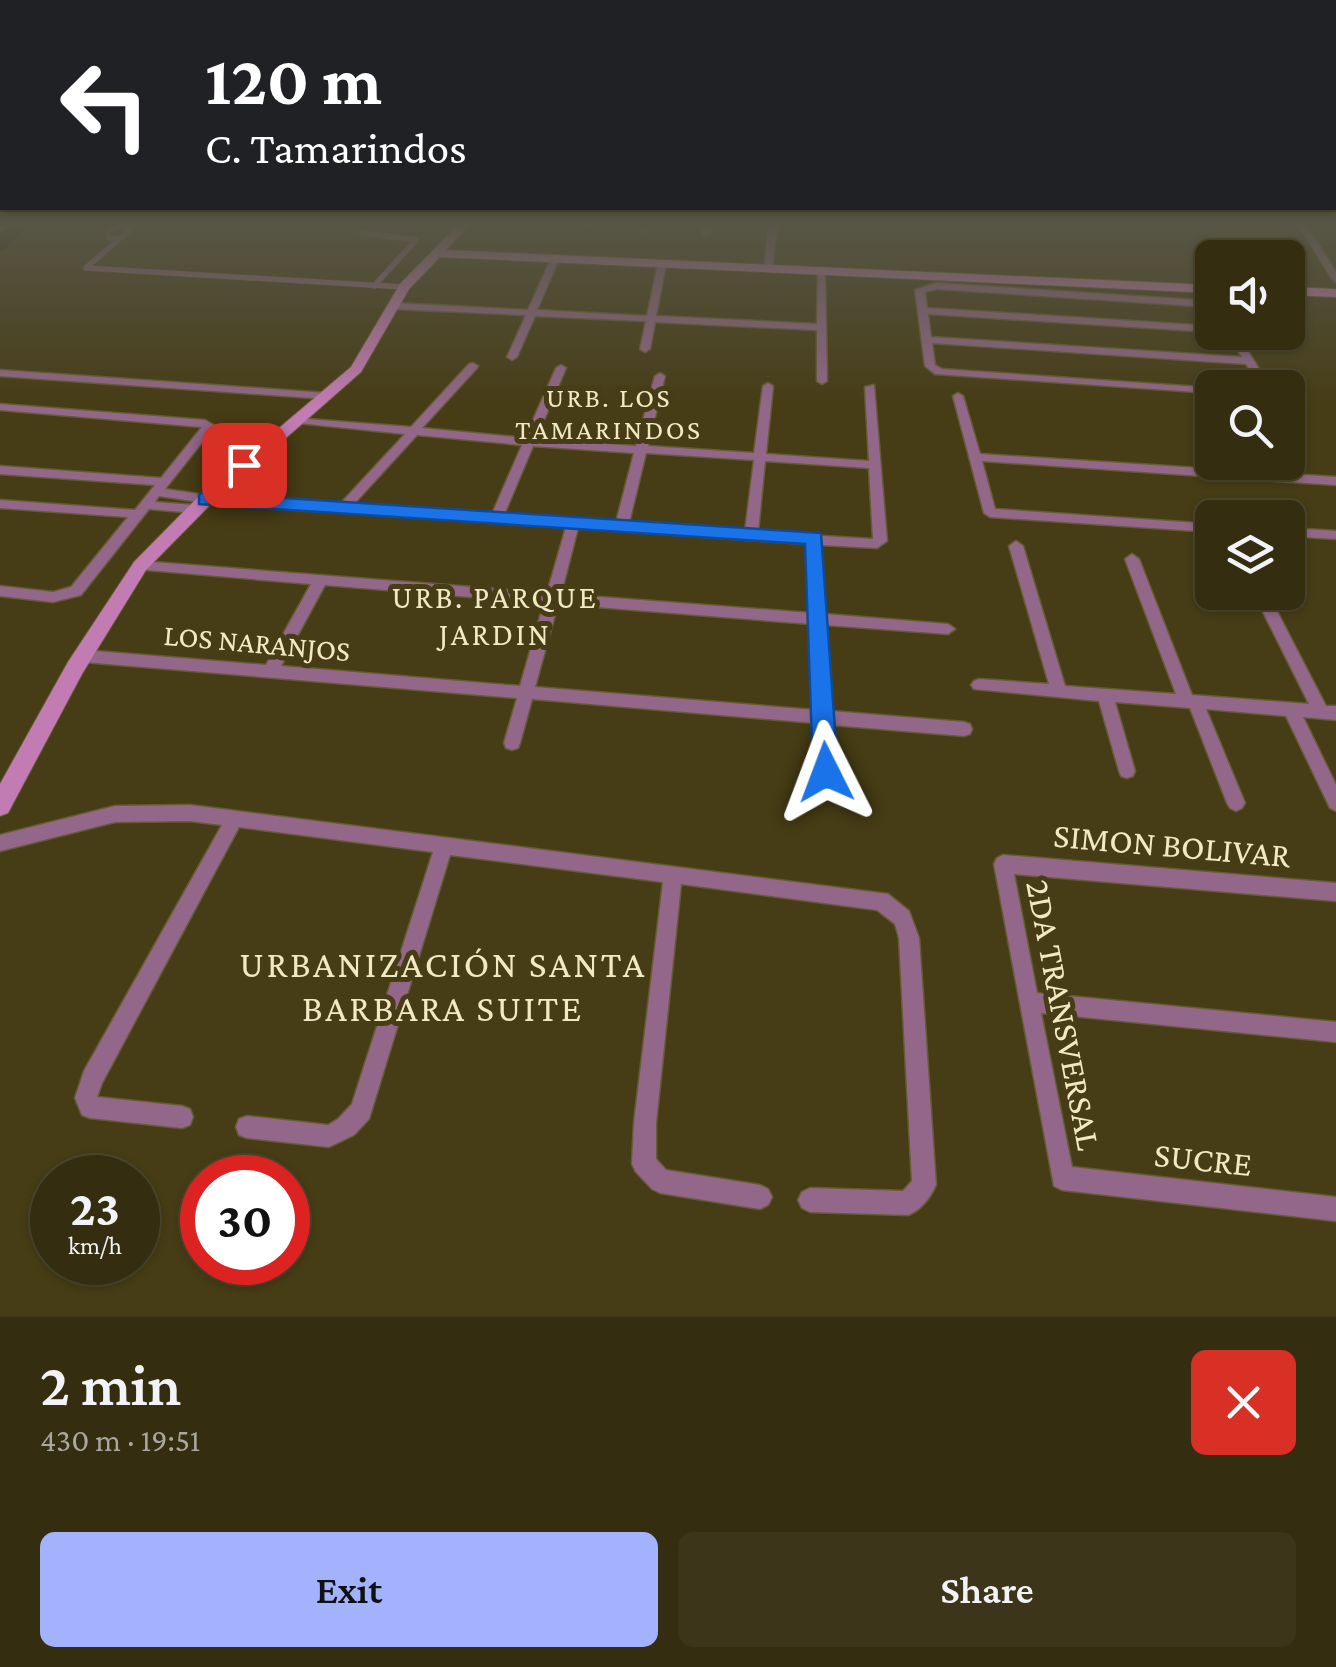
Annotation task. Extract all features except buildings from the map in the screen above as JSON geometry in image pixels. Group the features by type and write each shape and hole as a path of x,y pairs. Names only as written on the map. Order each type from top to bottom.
{"main road":[{"path":"0,806 84,656 140,566 201,504 327,396 370,352 406,285"},
{"path":"1134,285 1195,288"},
{"path":"1305,292 1336,293"}],"street":[{"path":"512,357 543,285"},
{"path":"646,349 658,285"},
{"path":"822,285 822,381"},
{"path":"1195,300 930,286 920,290 930,366 938,372 1195,389"},
{"path":"1189,288 1195,297"},
{"path":"394,306 821,327"},
{"path":"922,312 1195,328"},
{"path":"926,340 1250,361"},
{"path":"1243,350 1255,370"},
{"path":"345,506 473,366"},
{"path":"496,516 561,368"},
{"path":"0,373 327,396"},
{"path":"622,524 660,376"},
{"path":"751,534 768,386"},
{"path":"0,504 143,509 201,504 345,506 880,541 870,387"},
{"path":"958,396 988,510 995,515 1195,527"},
{"path":"0,407 208,424 207,432 76,592 54,597 0,591"},
{"path":"298,420 529,442 876,465"},
{"path":"974,457 1336,481"},
{"path":"0,470 162,487 201,504"},
{"path":"512,743 574,521"},
{"path":"1305,533 1336,535"},
{"path":"814,538 826,772"},
{"path":"1016,546 1059,690"},
{"path":"1132,558 1236,803"},
{"path":"140,566 948,629"},
{"path":"271,671 320,581"},
{"path":"1270,610 1328,712"},
{"name":"LOS NARANJOS","path":"84,656 964,729"},
{"path":"979,684 1328,712"},
{"path":"1105,694 1127,771"},
{"path":"1290,709 1336,804"},
{"path":"0,844 114,814 190,813 881,901 902,918 909,938 924,1184 908,1203 810,1200"},
{"path":"182,1116 90,1107 86,1098 92,1079 235,818"},
{"path":"247,1127 329,1136 346,1127 361,1111 444,848"},
{"name":"SIMON BOLIVAR","path":"1003,864 1336,892"},
{"name":"2DA TRANSVERSAL","path":"1003,864 1062,1178"},
{"path":"674,874 645,1123 644,1164 660,1181 760,1197"},
{"path":"1028,1002 1336,1032"},
{"name":"SUCRE","path":"1062,1178 1336,1209"}],"lane":[{"path":"365,285 404,288"}],"district":[{"name":"URB. LOS TAMARINDOS","path":"609,413"},
{"name":"URB. PARQUE JARDIN","path":"495,616"},
{"name":"URBANIZACIÓN SANTA BARBARA SUITE","path":"443,986"}],"route":[{"path":"244,465 206,500 814,538 826,772"}]}
